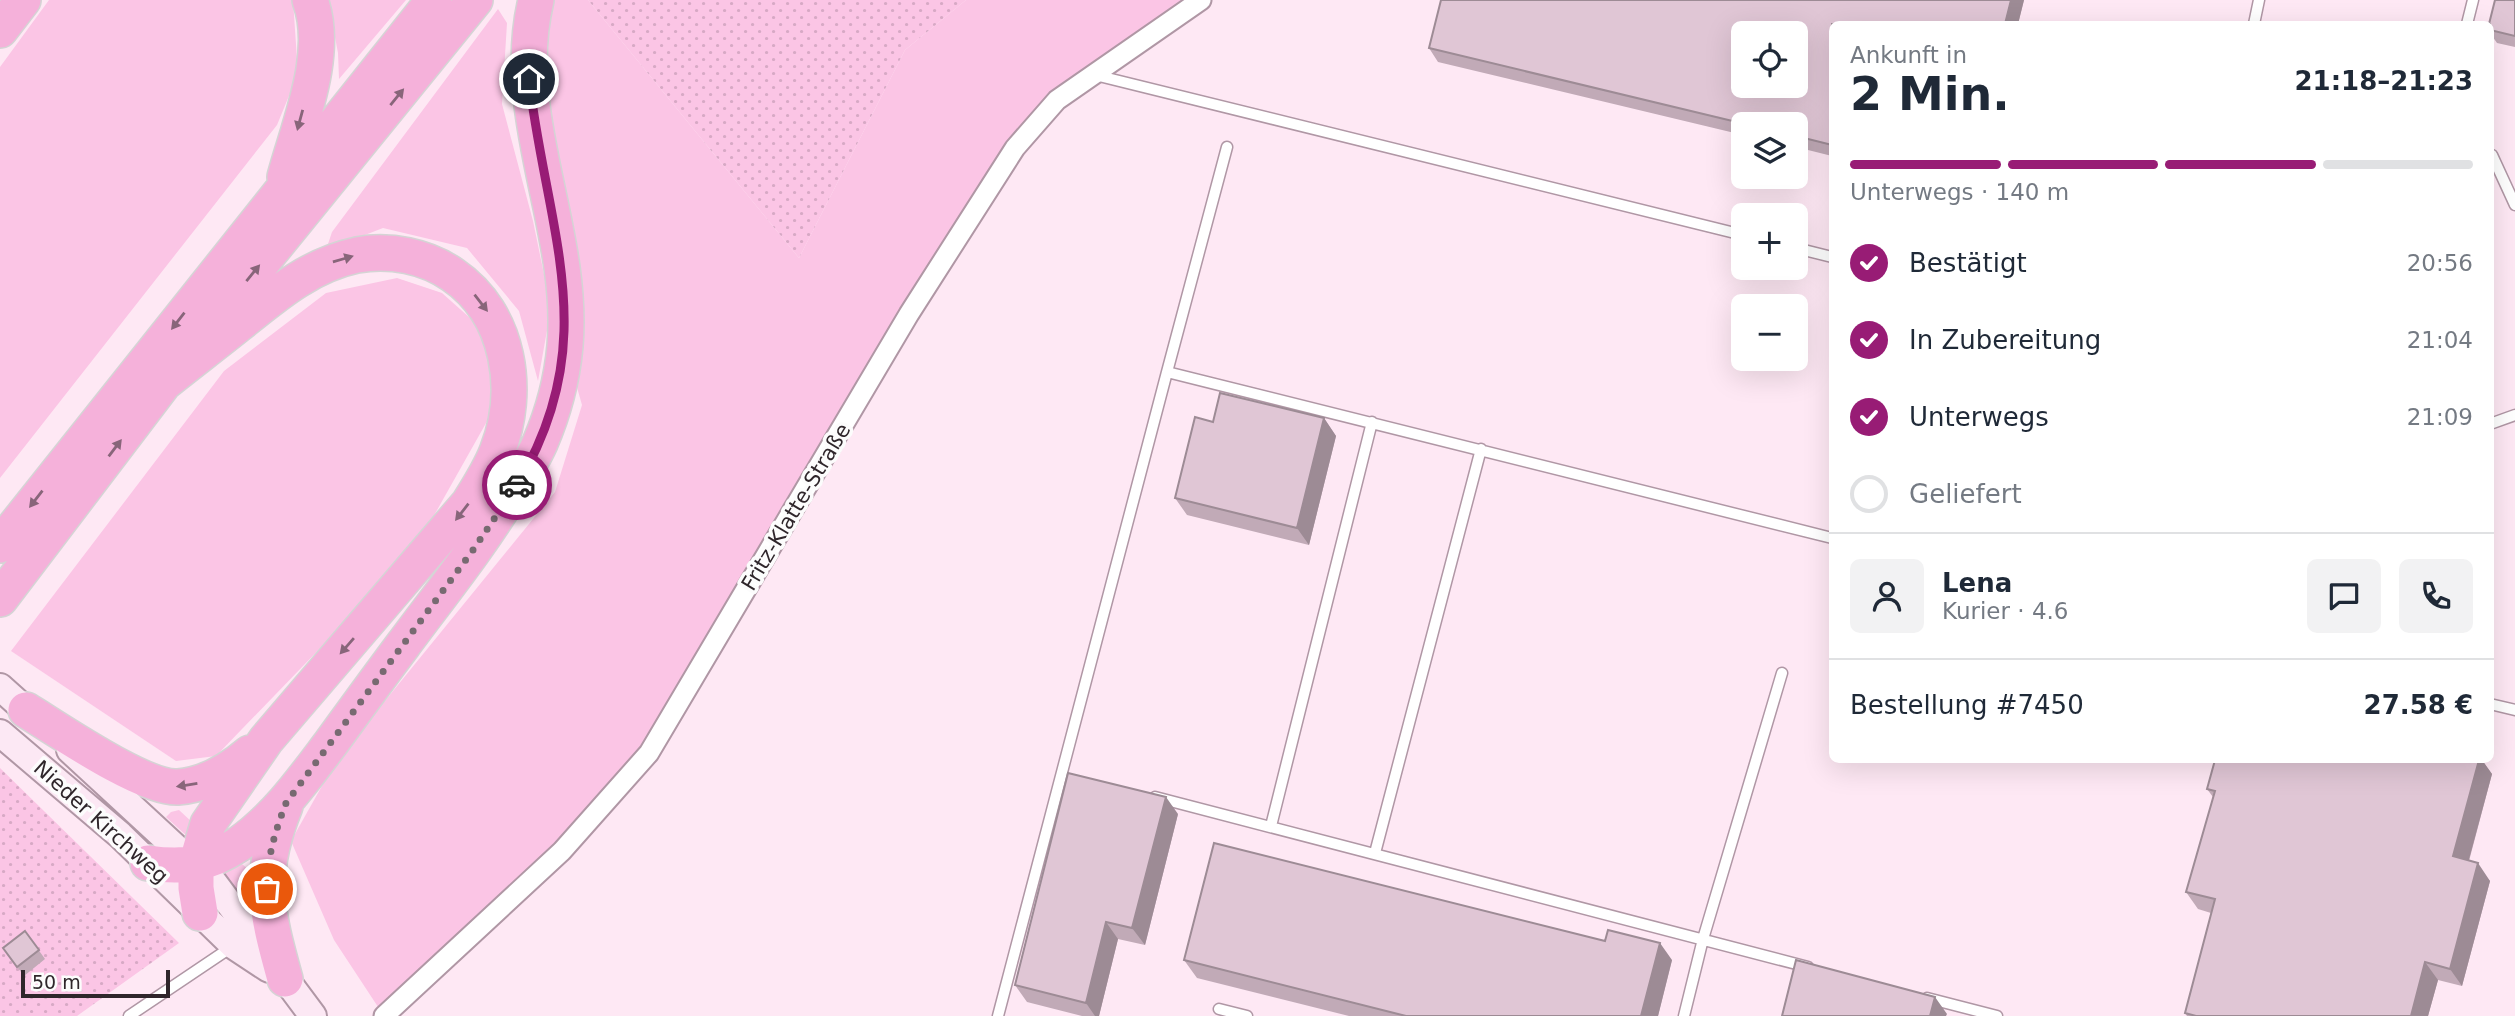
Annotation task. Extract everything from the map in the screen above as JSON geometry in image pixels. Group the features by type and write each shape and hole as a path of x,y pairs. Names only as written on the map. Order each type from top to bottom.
{"highway":[{"path":"0,30 23,0"},
{"path":"0,545 434,0"},
{"path":"7,590 164,383 475,0"},
{"path":"281,190 316,54 316,30 311,3"},
{"path":"148,863 196,865 236,846 258,830 286,803 501,511 539,445 560,380 565,345 565,310 555,225 529,79 534,12"},
{"path":"164,383 286,286 311,271 359,255 384,253 417,258 464,283 492,317 502,338 508,359 510,382 505,427 485,477 448,529 266,740 208,824 196,865 200,913"},
{"path":"26,710 118,766 161,784 176,787 199,783 222,773 239,763 266,740"},
{"path":"285,979 269,915 267,864 274,834 286,803"}],"main road":[{"name":"Nieder Kirchweg","path":"0,687 214,883 313,1016"},
{"name":"Nieder Kirchweg","path":"0,733 120,835 234,946 285,979"}],"street":[{"name":"Fritz-Klatte-Straße","path":"384,1016 562,851 649,753 909,314 1015,148 1057,100 1201,0"}],"lane":[{"path":"2255,21 2259,0"},
{"path":"2468,21 2473,0"},
{"path":"1095,75 1731,232"},
{"path":"999,1016 1068,775 1167,372 1227,147"},
{"path":"2494,159 2515,205"},
{"path":"1808,251 1829,256"},
{"path":"1167,372 1829,537"},
{"path":"2494,423 2515,415"},
{"path":"1271,827 1372,422"},
{"path":"1375,853 1481,449"},
{"path":"1684,1016 1703,939 1782,673"},
{"path":"2494,705 2515,710"},
{"path":"1144,794 1822,971"},
{"path":"128,1016 234,946"},
{"path":"1915,995 1980,1014 1997,1016"},
{"path":"1219,1009 1247,1016"}],"shaded area":[{"path":"49,0 293,0 298,74 277,125 0,478 0,67"},
{"path":"328,0 406,0 339,79 338,53"},
{"path":"536,0 588,0 799,258 905,50 966,0 1201,0 1095,75 1015,148 649,753 384,1016 334,940 291,841 336,761 555,492 582,405 565,345"},
{"path":"588,0 966,0 905,50 799,258"},
{"path":"498,9 507,23 502,104 533,221 551,308 538,381 519,311 467,248 383,228 326,250 332,232"},
{"path":"397,278 442,293 479,326 494,379 490,416 414,551 216,756 176,761 11,651 224,371 326,293"},
{"path":"0,768 179,943 77,1016 0,1016"},
{"path":"179,810 193,823 188,837 166,817"},
{"path":"238,861 256,875 259,918 216,870"}],"building":[{"path":"1441,0 2011,0 2006,21 1829,21 1829,144 1808,139 1808,112 1731,112 1731,121 1429,48"},
{"path":"2495,0 2515,0 2515,36 2494,31 2494,21 2490,21"},
{"path":"1220,393 1324,418 1297,528 1175,498 1195,417 1213,422"},
{"path":"2214,763 2478,763 2453,856 2478,863 2450,969 2425,962 2411,1016 2196,1016 2185,1013 2215,899 2186,892 2215,791 2207,789"},
{"path":"1068,773 1166,797 1132,928 1106,922 1086,1003 1015,985"},
{"path":"1214,843 1605,941 1608,930 1660,943 1641,1016 1406,1016 1184,960"},
{"path":"25,931 39,950 17,967 3,948"},
{"path":"1796,960 1935,997 1930,1016 1782,1016"}],"way so far":[{"path":"267,889 267,864 274,834 286,803 473,550 517,485"}],"route":[{"path":"517,485 539,445 551,414 565,345 565,310 559,248 544,176 529,79"}]}
